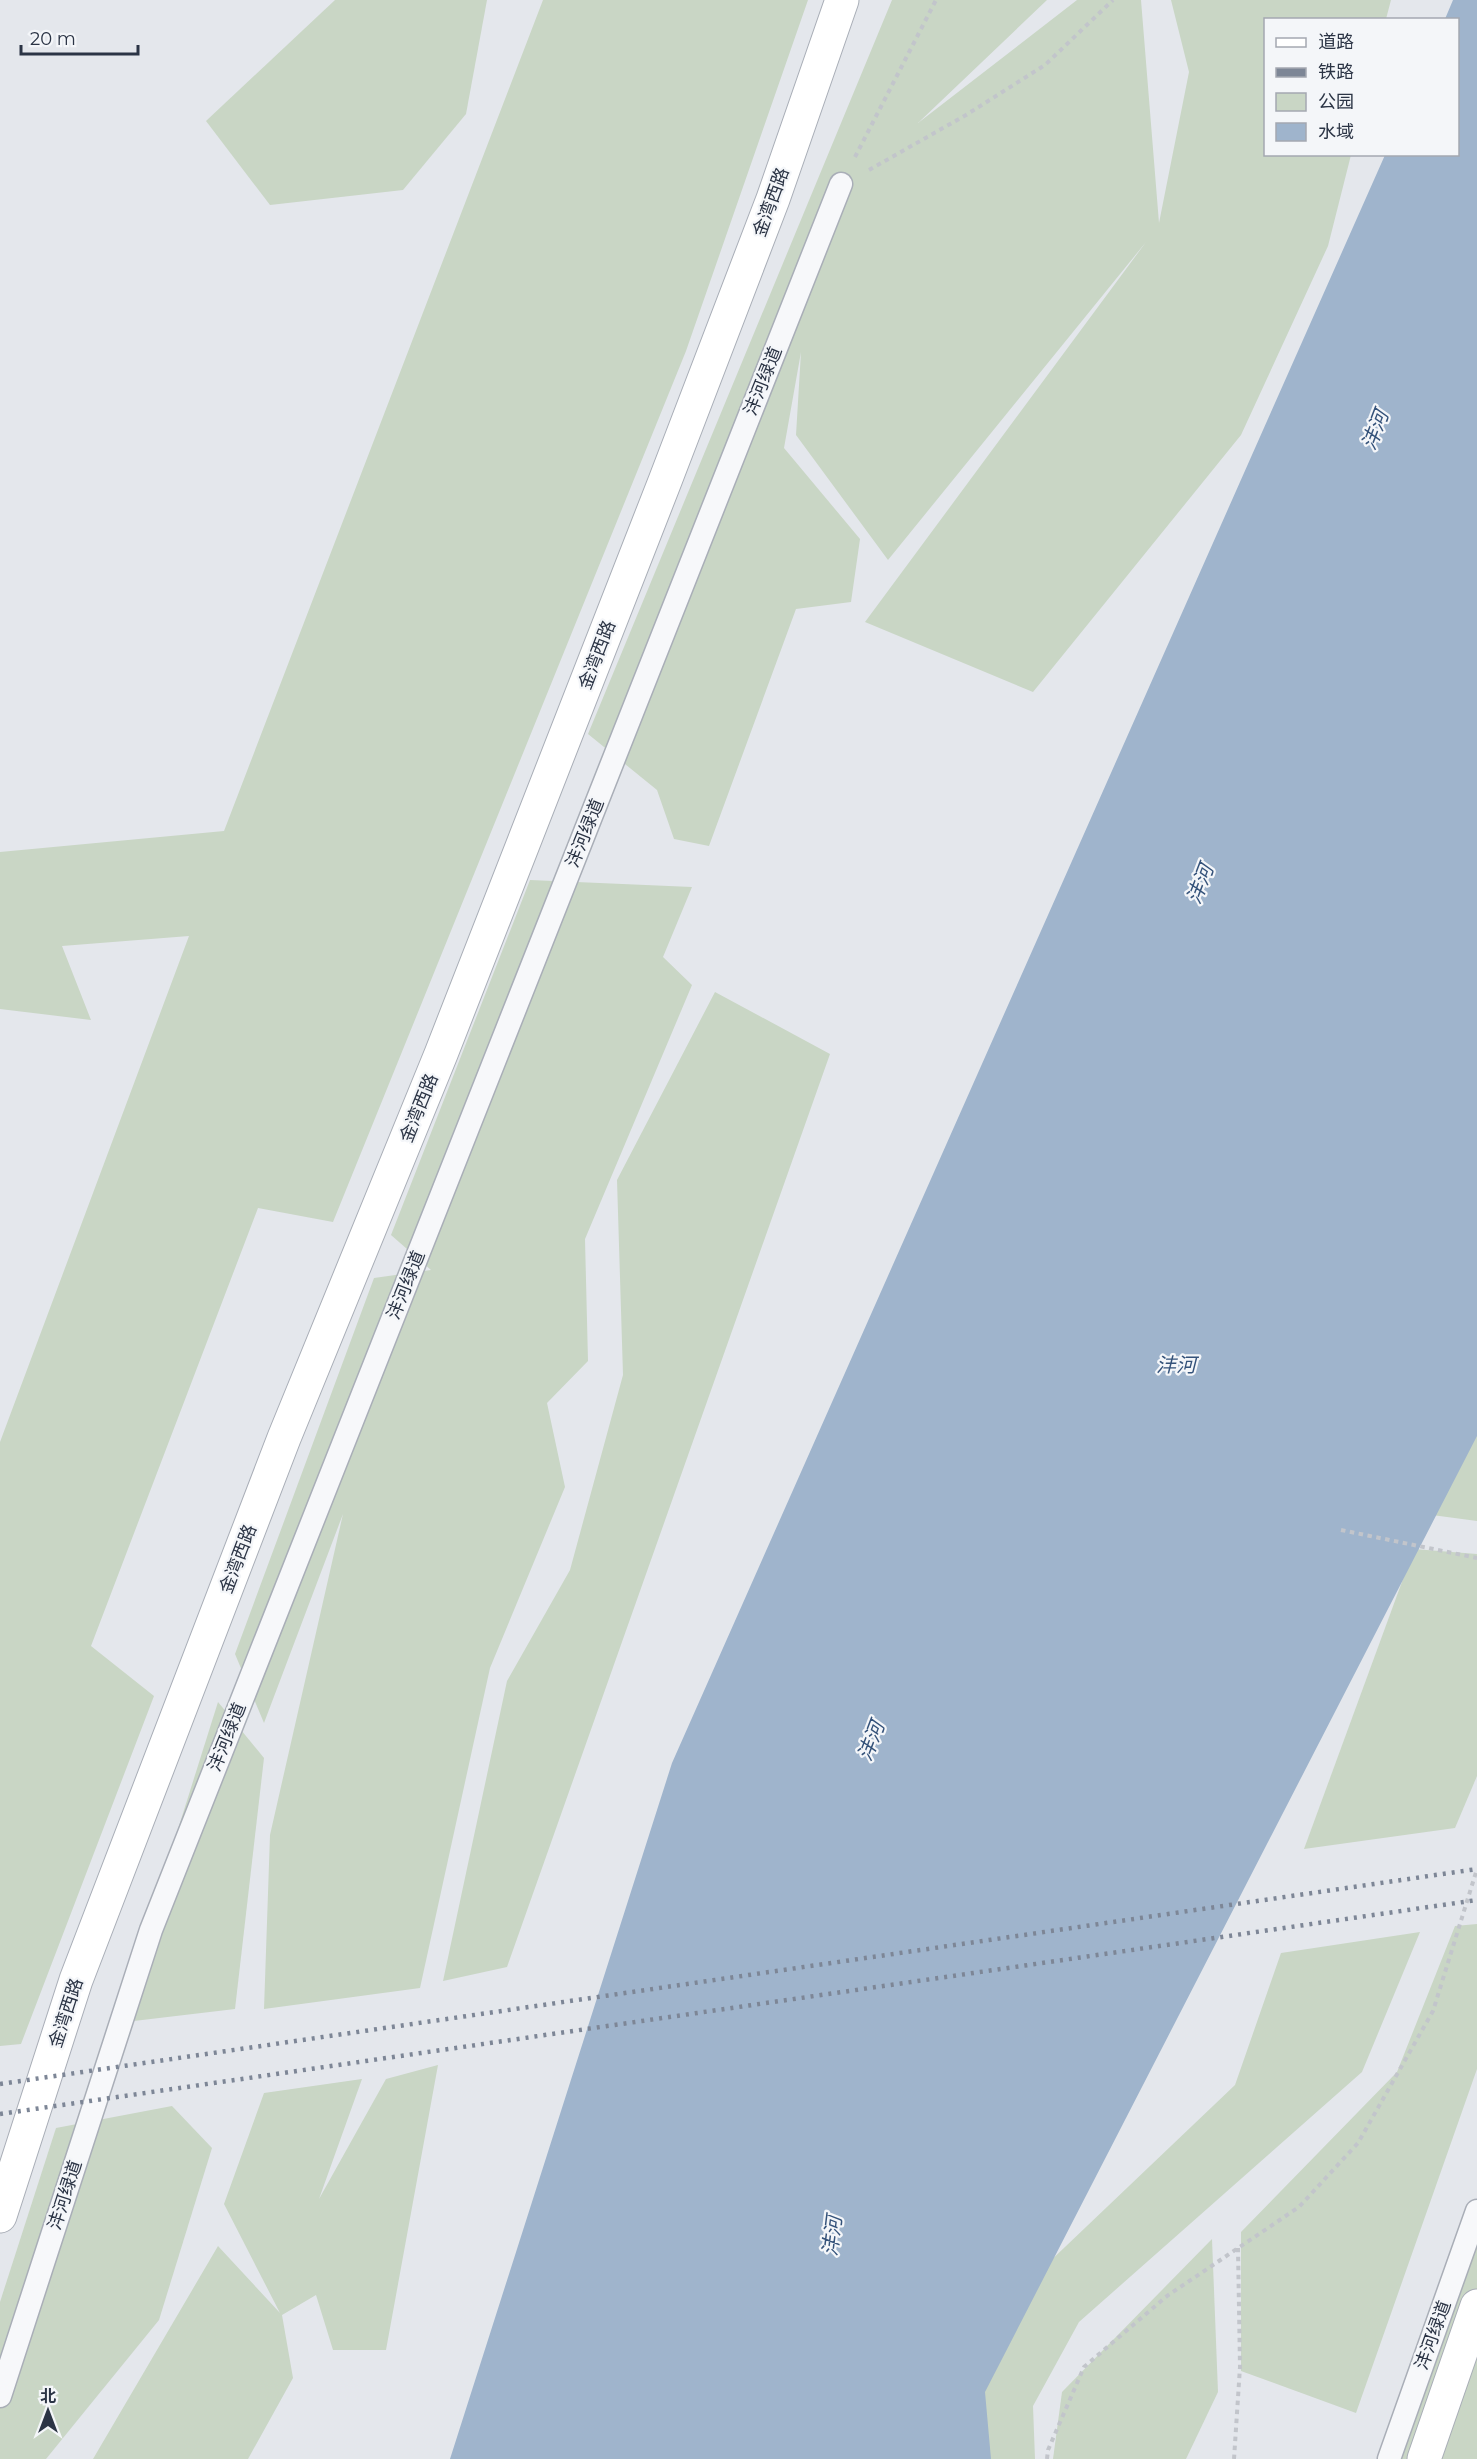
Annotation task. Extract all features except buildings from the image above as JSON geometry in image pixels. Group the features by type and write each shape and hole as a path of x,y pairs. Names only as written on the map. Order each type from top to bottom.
{"street":[{"name":"金湾西路","path":"0,2216 76,1980 284,1438 441,1053 669,470 773,199 842,0"},
{"path":"1424,2459 1477,2306"}],"lane":[{"name":"沣河绿道","path":"0,2396 151,1930 841,184"},
{"name":"沣河绿道","path":"1389,2459 1477,2211"}],"path":[{"path":"841,184 936,0"},
{"path":"841,184 966,115 1045,64 1113,0"},
{"path":"1341,1530 1477,1558"},
{"path":"1047,2459 1048,2450 1084,2367 1167,2296 1299,2207 1358,2143 1433,2011 1477,1869"},
{"path":"1234,2459 1240,2367 1238,2248"}],"green space":[{"path":"335,0 487,0 466,114 403,190 270,205 206,121"},
{"path":"543,0 808,0 686,351 333,1222 258,1208 91,1646 154,1696 21,2044 0,2046 0,1442 189,936 62,946 91,1020 0,1009 0,852 224,831"},
{"path":"892,0 1047,0 918,123 1077,0 1141,0 1159,223 1189,72 1171,0 1391,0 1386,18 1264,18 1264,156 1351,156 1328,246 1241,435 1033,692 865,622 1146,242 888,560 796,435 801,352 784,448 860,539 851,602 796,609 709,846 674,839 657,790 588,734"},
{"path":"530,880 692,887 663,957 692,985 585,1239 588,1361 547,1403 565,1487 490,1668 420,1988 264,2009 270,1835 343,1514 264,1723 235,1654 374,1278 431,1270 391,1235"},
{"path":"715,992 830,1054 507,1967 443,1981 507,1681 570,1570 623,1375 617,1180"},
{"path":"1477,1393 1477,1521 1432,1515"},
{"path":"1414,1549 1477,1554 1477,1776 1455,1828 1304,1849"},
{"path":"218,1702 264,1758 235,2009 117,2023"},
{"path":"1477,1924 1477,2069 1356,2413 1241,2371 1241,2232 1397,2072 1455,1926"},
{"path":"1420,1932 1362,2072 1079,2322 1033,2406 1035,2459 977,2459 975,2371 1044,2267 1235,2085 1281,1953"},
{"path":"438,2065 386,2350 333,2350 316,2295 282,2315 293,2378 248,2459 93,2459 218,2246 280,2313 224,2204 264,2093 362,2079 319,2199 386,2079"},
{"path":"172,2106 212,2148 159,2320 46,2459 0,2459 0,2302 56,2128"},
{"path":"1477,2232 1477,2459 1398,2459"},
{"path":"1212,2239 1218,2392 1186,2459 1053,2459 1062,2392"}],"water":[{"name":"沣河","path":"1453,0 1477,0 1477,1436 985,2392 991,2459 450,2459 672,1763 1385,156 1459,156 1459,18 1445,18"}],"railway":[{"path":"0,2084 1477,1869"},
{"path":"0,2114 1477,1900"}]}
